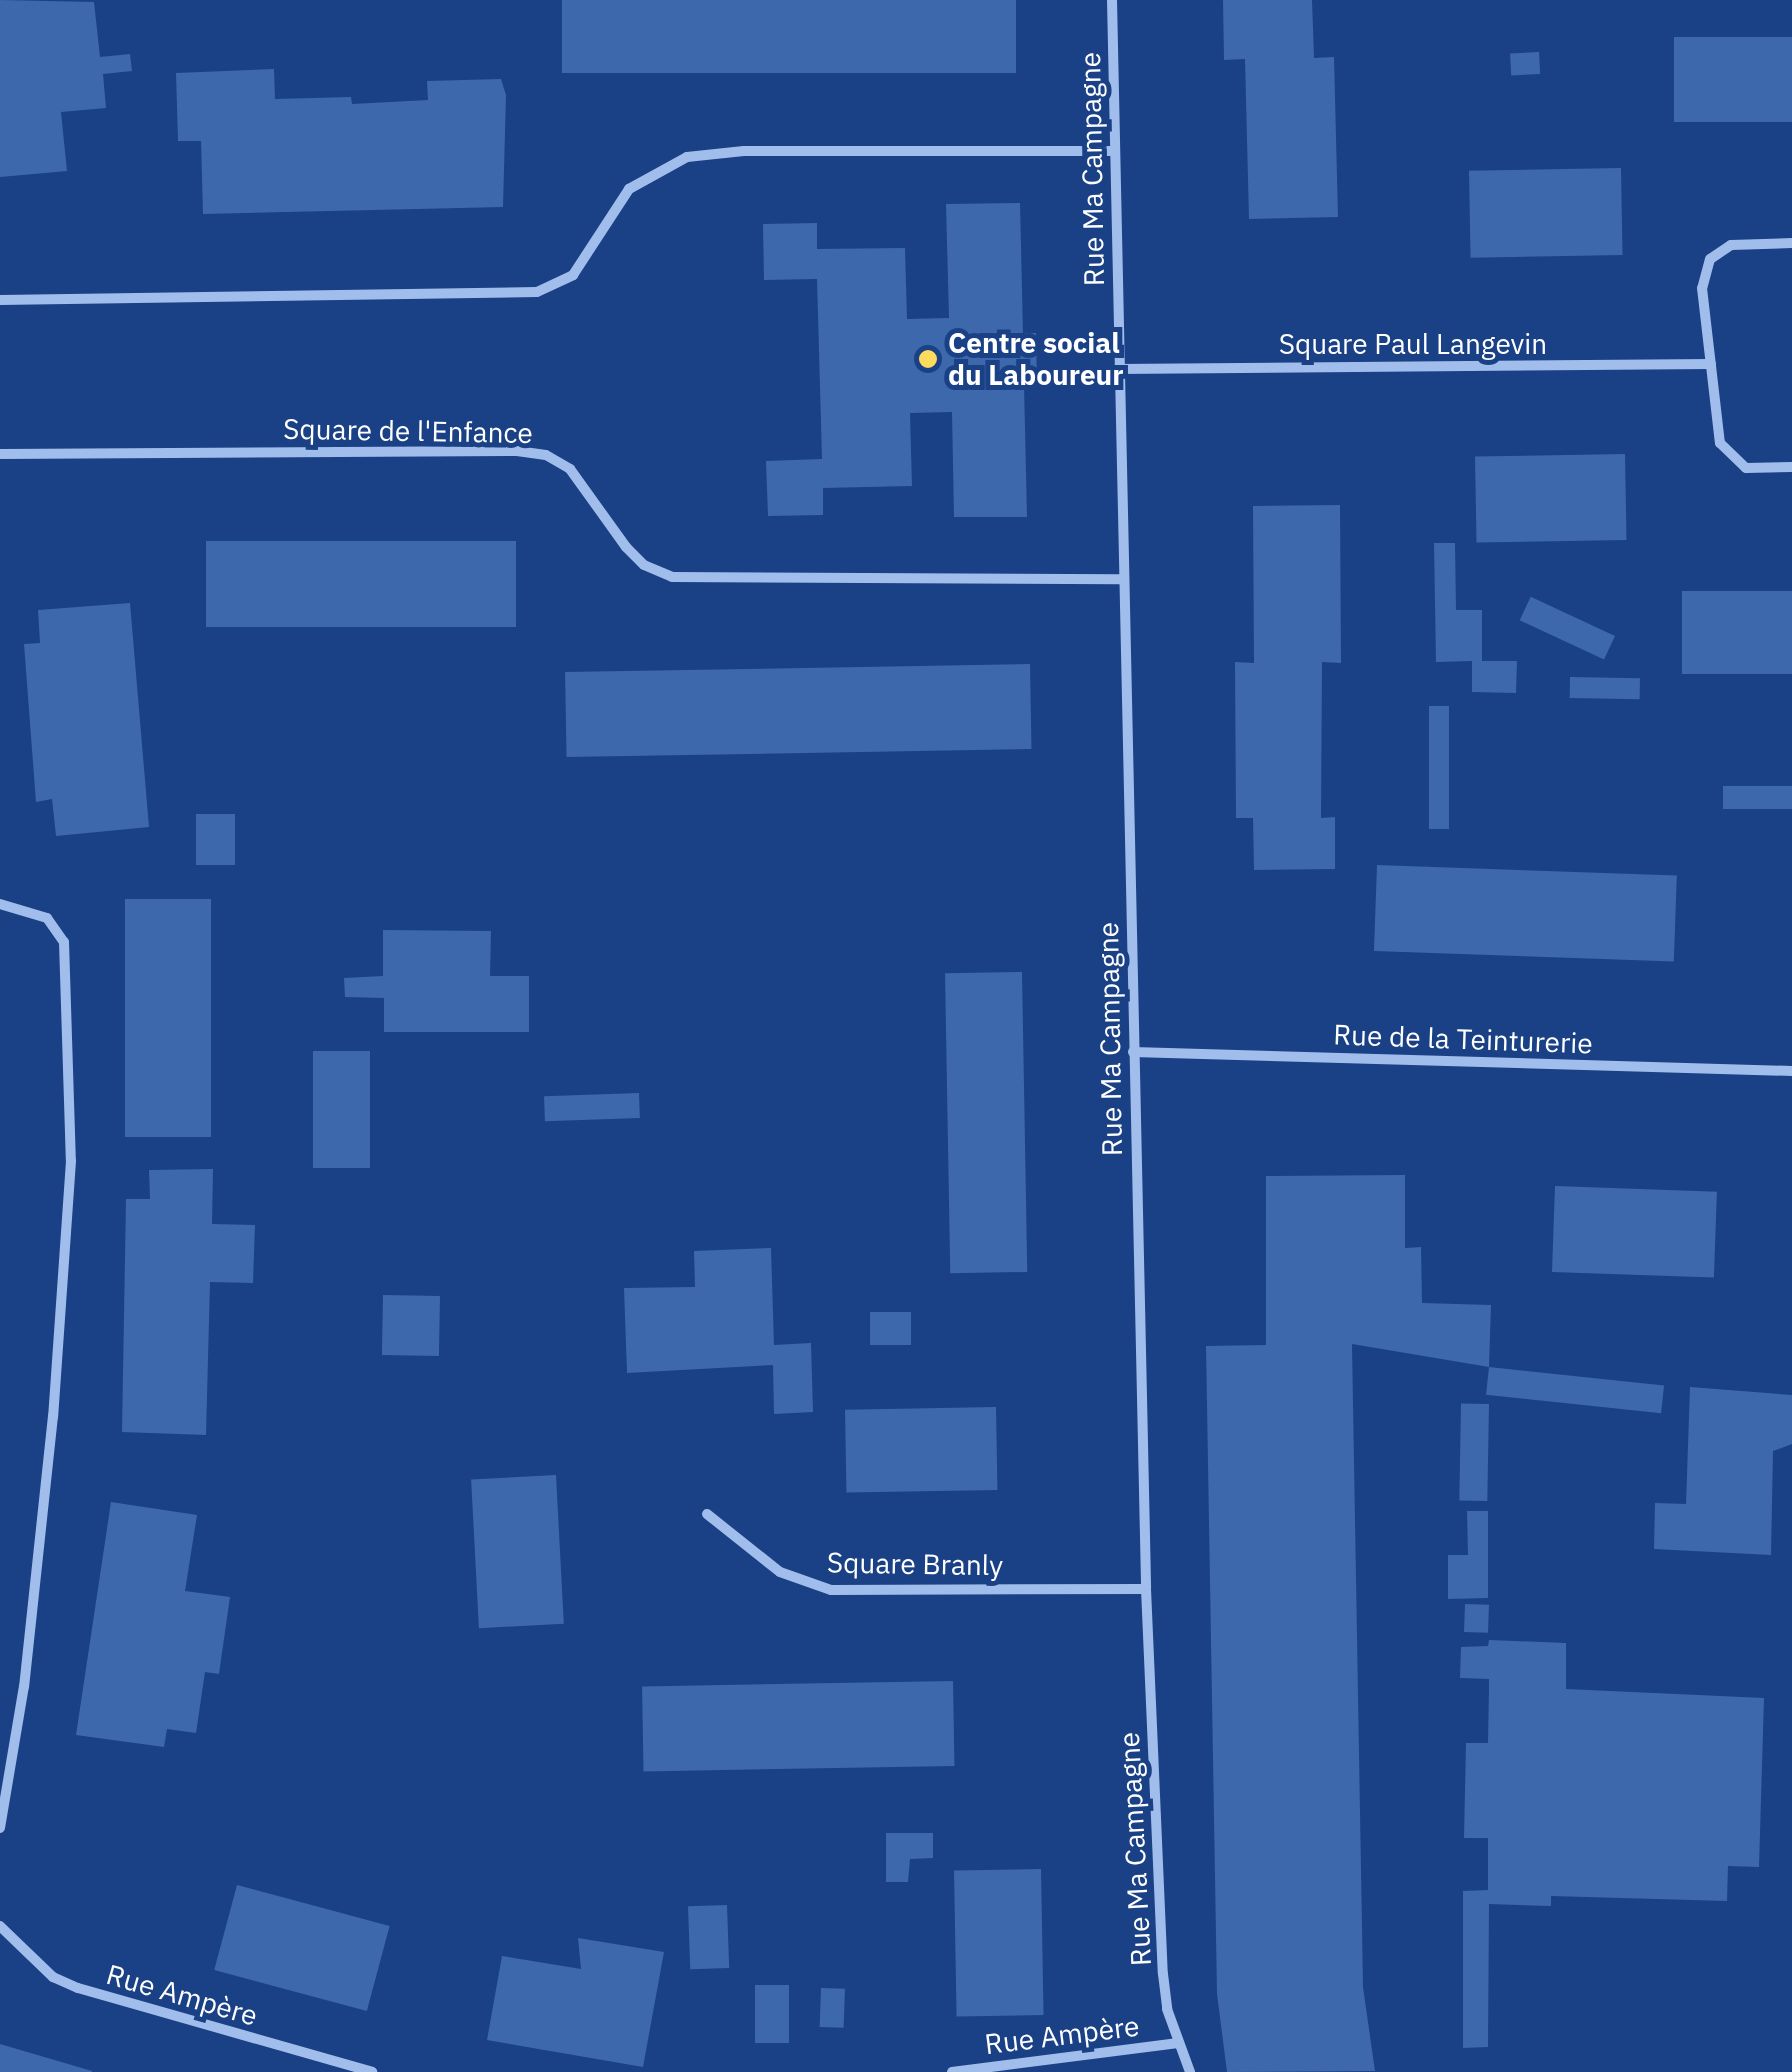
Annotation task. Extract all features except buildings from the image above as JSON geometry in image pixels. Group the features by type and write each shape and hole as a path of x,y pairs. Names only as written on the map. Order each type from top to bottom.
{"street":[{"name":"Rue Ma Campagne","path":"1112,0 1120,579 1146,1589 1163,1974 1178,2042 1190,2072"},
{"path":"0,300 537,292 572,276 630,190 687,157 744,150 1112,150"},
{"path":"1792,244 1731,244 1710,259 1702,288 1720,443 1731,460 1746,468 1792,467"},
{"name":"Square Paul Langevin","path":"1117,369 1710,364"},
{"name":"Square de l'Enfance","path":"0,454 517,451 546,455 570,470 626,547 644,565 672,578 1120,579"},
{"path":"0,904 46,918 64,942 71,1161 49,1454 24,1686 0,1828"},
{"name":"Rue de la Teinturerie","path":"1132,1052 1792,1072"},
{"name":"Square Branly","path":"706,1514 780,1572 832,1590 1146,1589"},
{"name":"Rue Ampère","path":"0,1926 53,1977 78,1988 372,2072"},
{"name":"Rue Ampère","path":"952,2072 1178,2042"}],"place":[{"name":"Centre social du Laboureur","path":"928,359"}]}
